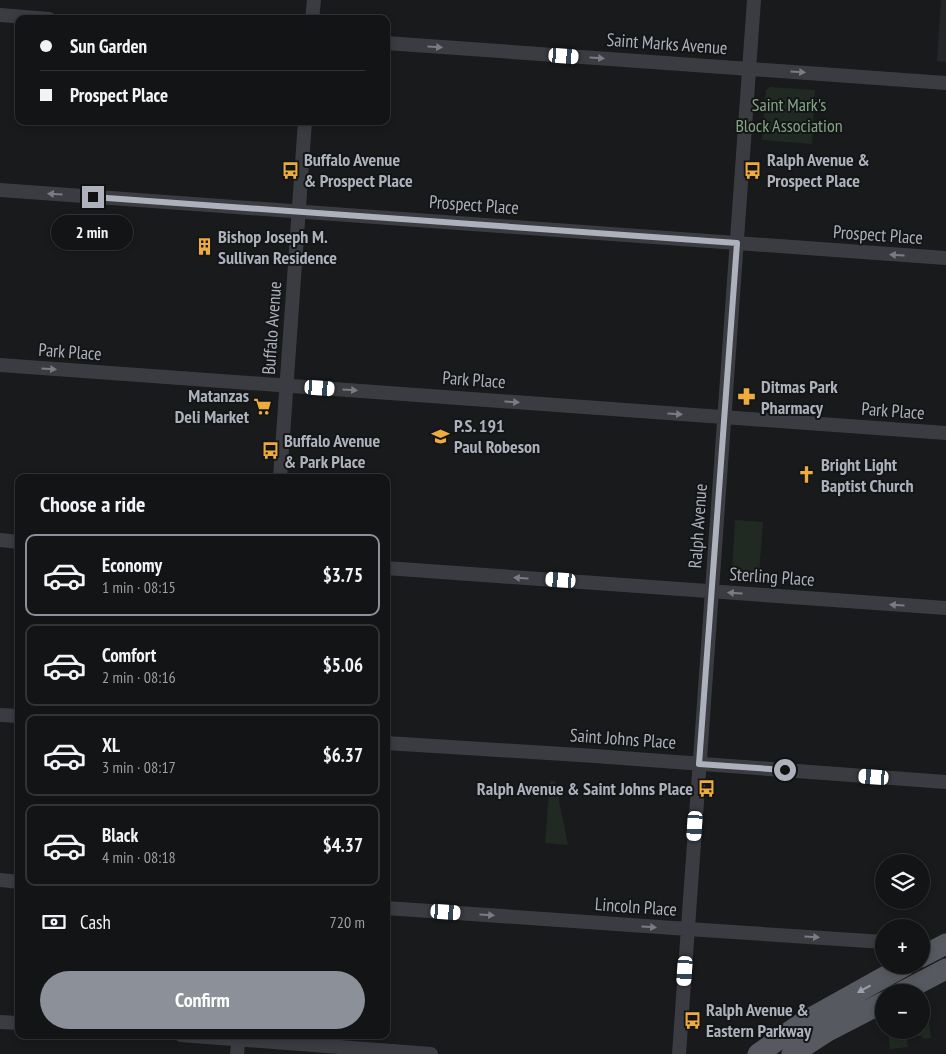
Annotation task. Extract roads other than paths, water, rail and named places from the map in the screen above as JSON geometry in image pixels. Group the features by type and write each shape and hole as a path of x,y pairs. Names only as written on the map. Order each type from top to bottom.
{"main road":[{"path":"930,952 946,944"},
{"path":"917,984 946,969"},
{"path":"756,1053 802,1022 890,974"},
{"path":"792,1054 828,1030 875,1006"}],"street":[{"path":"312,15 314,0"},
{"name":"Ralph Avenue","path":"679,1054 754,0"},
{"path":"0,15 15,16"},
{"name":"Saint Marks Avenue","path":"390,43 946,83"},
{"name":"Buffalo Avenue","path":"280,474 305,125"},
{"name":"Prospect Place","path":"0,190 946,258"},
{"name":"Park Place","path":"0,365 946,433"},
{"path":"0,540 15,542"},
{"name":"Sterling Place","path":"390,568 946,608"},
{"path":"0,715 15,716"},
{"name":"Saint Johns Place","path":"390,743 946,782"},
{"path":"0,880 15,882"},
{"name":"Lincoln Place","path":"390,908 875,941"},
{"path":"0,1022 15,1023"},
{"path":"237,1054 239,1039"},
{"path":"262,1039 431,1054"}],"place":[{"name":"Buffalo Avenue & Prospect Place","path":"290,170"},
{"name":"Ralph Avenue & Prospect Place","path":"753,170"},
{"name":"Bishop Joseph M. Sullivan Residence","path":"204,247"},
{"name":"Ditmas Park Pharmacy","path":"747,397"},
{"name":"Matanzas Deli Market","path":"263,406"},
{"name":"P.S. 191 Paul Robeson","path":"440,436"},
{"name":"Buffalo Avenue & Park Place","path":"270,451"},
{"name":"Bright Light Baptist Church","path":"807,475"},
{"name":"Ralph Avenue & Saint Johns Place","path":"707,789"},
{"name":"Ralph Avenue & Eastern Parkway","path":"692,1020"}],"park label":[{"name":"Saint Mark's Block Association","path":"789,115"}]}
